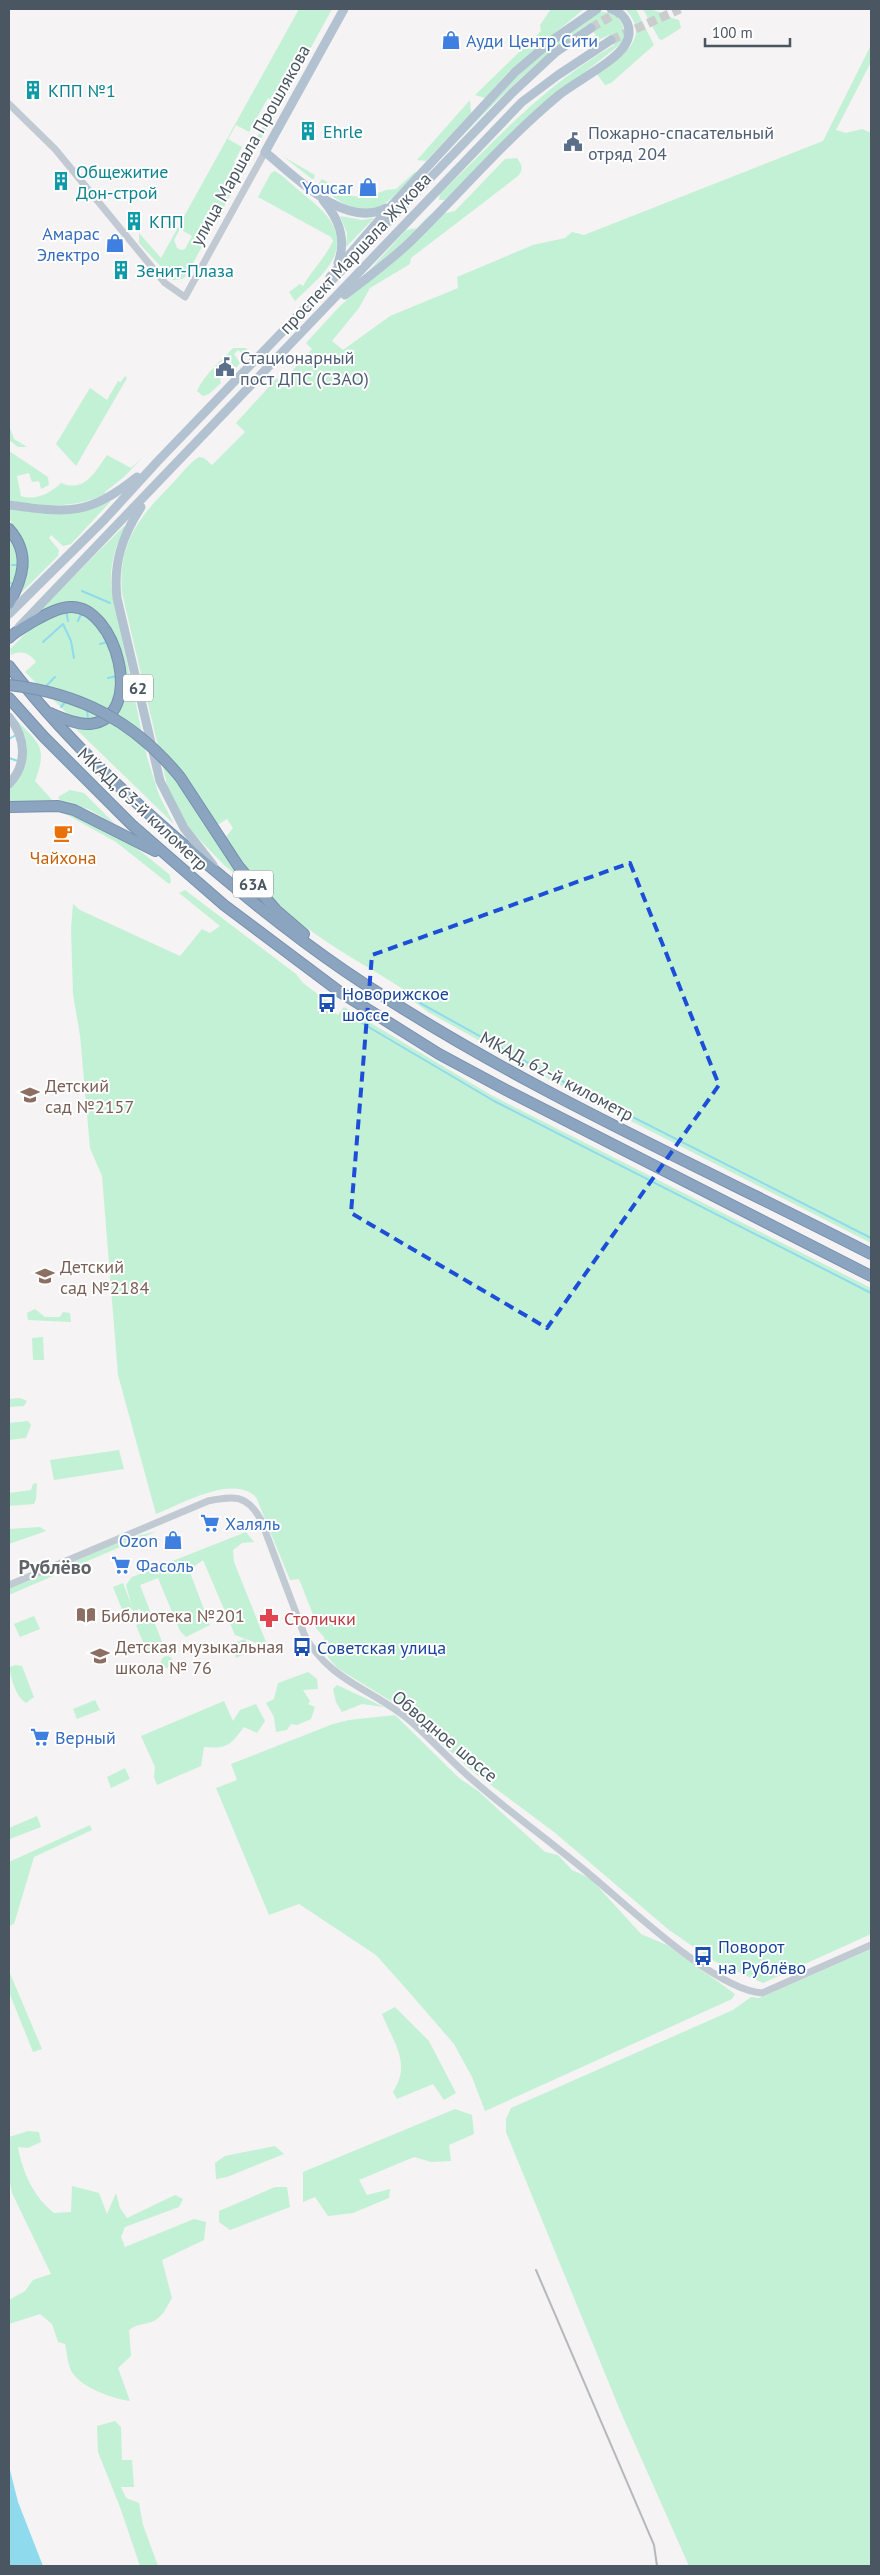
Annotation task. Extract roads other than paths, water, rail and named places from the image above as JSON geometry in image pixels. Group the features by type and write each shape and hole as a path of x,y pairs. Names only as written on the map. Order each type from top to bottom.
{"highway":[{"path":"9,529 18,547 24,568 21,581 9,604"},
{"path":"10,636 55,610 71,607 94,616 108,634 115,652 123,688 110,714 91,724 67,720 47,712"},
{"name":"МКАД, 63-й километр","path":"9,666 47,712 105,774 245,897"},
{"name":"63A","path":"9,684 46,690 99,709 146,742 180,778 235,860 258,890 276,910 346,972"},
{"name":"МКАД, 63-й километр","path":"9,698 101,795 175,863 262,935"},
{"path":"9,807 58,806 74,810 132,838 175,863"},
{"name":"МКАД, 62-й километр","path":"245,897 346,972 448,1036 515,1074 871,1254"},
{"name":"МКАД, 62-й километр","path":"262,935 340,992 439,1054 612,1145 871,1276"}],"main road":[{"name":"улица Маршала Прошлякова","path":"265,152 344,9"},
{"path":"314,300 334,271 393,204 515,72 554,39 597,9"},
{"path":"325,310 408,243 504,146 559,95 620,52 630,30 623,16 611,9"},
{"name":"проспект Маршала Жукова","path":"9,614 104,520 156,462 512,93 556,52 591,28"},
{"name":"проспект Маршала Жукова","path":"10,636 155,488 325,310 417,210 522,102 558,75 611,40"},
{"path":"265,152 319,196 334,215 343,240 342,251 334,271"},
{"path":"319,196 355,213 371,214 393,204"},
{"path":"9,505 61,511 86,508 111,497 156,462"},
{"name":"62","path":"155,488 131,524 118,556 115,576 118,598 160,781 184,828 224,879"},
{"path":"9,717 20,733 23,752 19,771 9,784"}],"street":[{"name":"улица Маршала Прошлякова","path":"9,104 55,149 165,283 186,298 265,152"},
{"name":"Обводное шоссе","path":"9,1585 208,1501 228,1498 245,1501 256,1510 261,1520 304,1634 313,1651 328,1666 408,1720 466,1775 595,1879 641,1920 727,1983 748,1992 762,1992 777,1988 871,1945"}],"water":[{"path":"9,2466 18,2502 43,2566 9,2566"}],"waterway":[{"path":"12,565 19,565"},
{"path":"9,582 14,585"},
{"path":"82,591 110,603"},
{"path":"66,610 68,621"},
{"path":"78,621 81,614"},
{"path":"43,642 63,624 71,641 74,658"},
{"path":"100,644 107,642"},
{"path":"108,678 117,676"},
{"path":"44,688 55,677"},
{"path":"61,707 66,701"},
{"path":"87,709 88,719"},
{"path":"9,739 16,735"},
{"path":"9,758 18,761"},
{"path":"420,1003 552,1076 871,1238"},
{"path":"355,1019 494,1101 871,1293"}],"tunnel":[{"path":"591,28 623,9"},
{"path":"611,40 680,9"}],"railway":[{"path":"536,2270 654,2545 657,2566"}],"place":[{"name":"Ауди Центр Сити","path":"451,40"},
{"name":"КПП №1","path":"33,90"},
{"name":"Ehrle","path":"308,131"},
{"name":"Пожарно-спасательный отряд 204","path":"573,142"},
{"name":"Общежитие Дон-строй","path":"61,181"},
{"name":"Youcar","path":"368,187"},
{"name":"КПП","path":"134,221"},
{"name":"Амарас Электро","path":"115,243"},
{"name":"Зенит-Плаза","path":"121,270"},
{"name":"Стационарный пост ДПС (СЗАО)","path":"225,367"},
{"name":"Чайхона","path":"63,833"},
{"name":"Новорижское шоссе","path":"327,1003"},
{"name":"Детский сад №2157","path":"30,1095"},
{"name":"Детский сад №2184","path":"45,1276"},
{"name":"Халяль","path":"210,1523"},
{"name":"Ozon","path":"173,1540"},
{"name":"Фасоль","path":"121,1565"},
{"name":"Библиотека №201","path":"86,1615"},
{"name":"Столички","path":"269,1618"},
{"name":"Советская улица","path":"302,1647"},
{"name":"Детская музыкальная школа № 76","path":"100,1656"},
{"name":"Верный","path":"40,1737"},
{"name":"Поворот на Рублёво","path":"703,1956"}],"district":[{"name":"Рублёво","path":"55,1567"}]}
